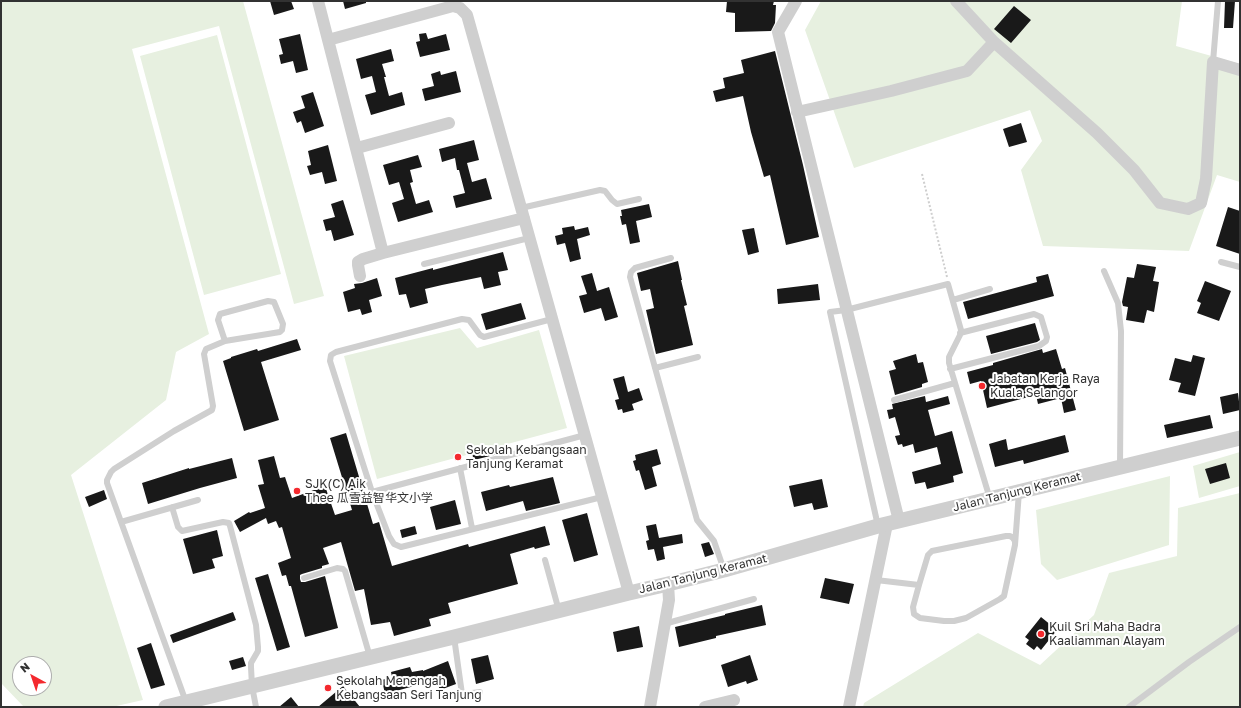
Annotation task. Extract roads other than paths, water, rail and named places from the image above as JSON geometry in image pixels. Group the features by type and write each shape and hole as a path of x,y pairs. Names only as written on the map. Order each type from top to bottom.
{"street":[{"path":"318,1 383,253"},
{"path":"796,1 778,32 846,310 888,524 850,707"},
{"path":"956,1 994,42 1097,133 1134,170 1160,203 1188,209 1201,203 1206,179 1213,62 1240,70"},
{"path":"328,40 453,6 464,11 629,593"},
{"path":"797,112 967,71 994,42"},
{"path":"357,148 449,123"},
{"path":"360,276 358,265 360,260 522,213"},
{"name":"Jalan Tanjung Keramat","path":"166,707 186,702 204,700 252,686 724,570 888,524 1240,438"},
{"path":"650,707 669,600 668,584"},
{"path":"705,707 734,700"}],"lane":[{"path":"1213,62 1218,1"},
{"path":"522,213 600,190 605,191 617,204 639,199"},
{"path":"424,264 529,238"},
{"path":"671,258 635,268 630,274 698,520 714,541 724,570"},
{"path":"1221,262 1240,267"},
{"path":"1104,271 1118,303 1121,331 1120,467"},
{"path":"888,524 830,312 846,310 948,284 960,332 950,357 950,369 990,499"},
{"path":"953,300 990,289"},
{"path":"186,702 107,483 108,476 114,470 212,410 213,406 204,351 208,347 225,341 280,332 283,324 274,302 268,301 220,314 218,320 225,341"},
{"path":"950,369 1040,346 1046,341 1047,337 1041,317 1034,314 960,332"},
{"path":"552,319 484,337 480,335 469,320 462,319 333,353 330,361 372,492 389,536 394,544 401,546 602,497"},
{"path":"655,368 698,357"},
{"path":"894,400 955,383"},
{"path":"372,492 585,435"},
{"path":"460,468 472,528"},
{"path":"1015,545 1013,538 1006,536 932,551 928,555 919,585 913,607 914,614 917,616 944,621 954,621 966,618 1000,600 1004,596 1015,545 1019,492"},
{"path":"121,522 198,500"},
{"path":"172,507 178,527 182,531 223,522 229,523 256,625 258,651 251,663 252,686 256,707"},
{"path":"545,560 559,611"},
{"path":"304,578 337,568 345,571 370,657"},
{"path":"876,580 919,585"},
{"path":"664,624 754,599"},
{"path":"1129,707 1189,662 1240,627"},
{"path":"454,637 462,694"},
{"path":"440,697 480,692"}],"place":[{"name":"Jabatan Kerja Raya Kuala Selangor","path":"982,386"},
{"name":"Sekolah Kebangsaan Tanjung Keramat","path":"458,457"},
{"name":"SJK(C) Aik Thee 瓜雪益智华文小学","path":"297,491"},
{"name":"Kuil Sri Maha Badra Kaaliamman Alayam","path":"1041,634"},
{"name":"Sekolah Menengah Kebangsaan Seri Tanjung","path":"328,688"}]}
